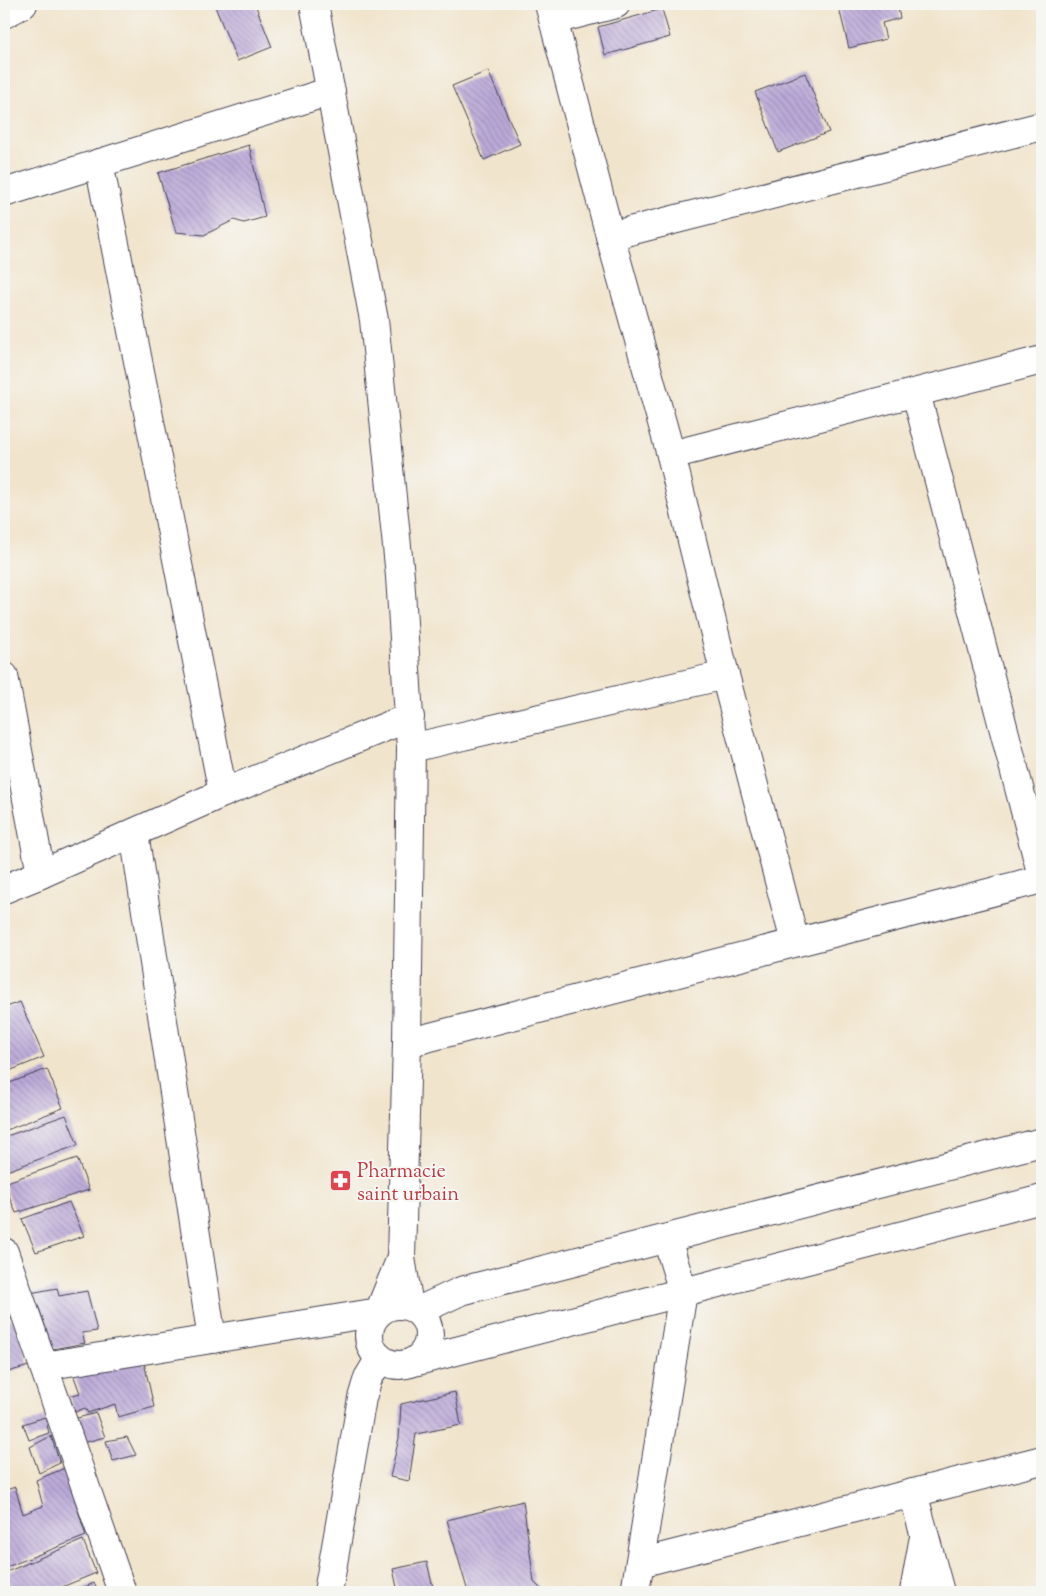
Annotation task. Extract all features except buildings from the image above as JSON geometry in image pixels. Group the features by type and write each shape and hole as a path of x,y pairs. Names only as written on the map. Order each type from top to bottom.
{"street":[{"path":"4,14 23,4"},
{"path":"314,4 374,320 400,576 411,748 407,1042 401,1258 413,1308"},
{"path":"616,4 552,12 610,236 671,455 725,675 795,942"},
{"path":"4,193 331,91"},
{"path":"610,236 1042,126"},
{"path":"99,163 223,793"},
{"path":"671,455 1042,360"},
{"path":"407,1042 1042,877 916,393"},
{"path":"411,748 725,675"},
{"path":"4,676 41,874"},
{"path":"4,889 223,793 410,717"},
{"path":"134,833 212,1339"},
{"path":"413,1308 461,1291 1042,1142"},
{"path":"410,1363 420,1357 426,1349 429,1339 429,1328 425,1319 413,1308 398,1304 388,1306 372,1320 369,1330 369,1341 373,1351 380,1358 389,1364 400,1365 410,1363 1042,1199"},
{"path":"635,1592 683,1292 667,1239"},
{"path":"4,1252 122,1592"},
{"path":"379,1312 401,1258"},
{"path":"44,1366 379,1312"},
{"path":"328,1592 362,1398 368,1378 380,1358"},
{"path":"640,1563 1042,1460"},
{"path":"913,1493 940,1592"},
{"path":"914,1592 924,1533"}],"place":[{"name":"Pharmacie saint urbain","path":"341,1181"}]}
